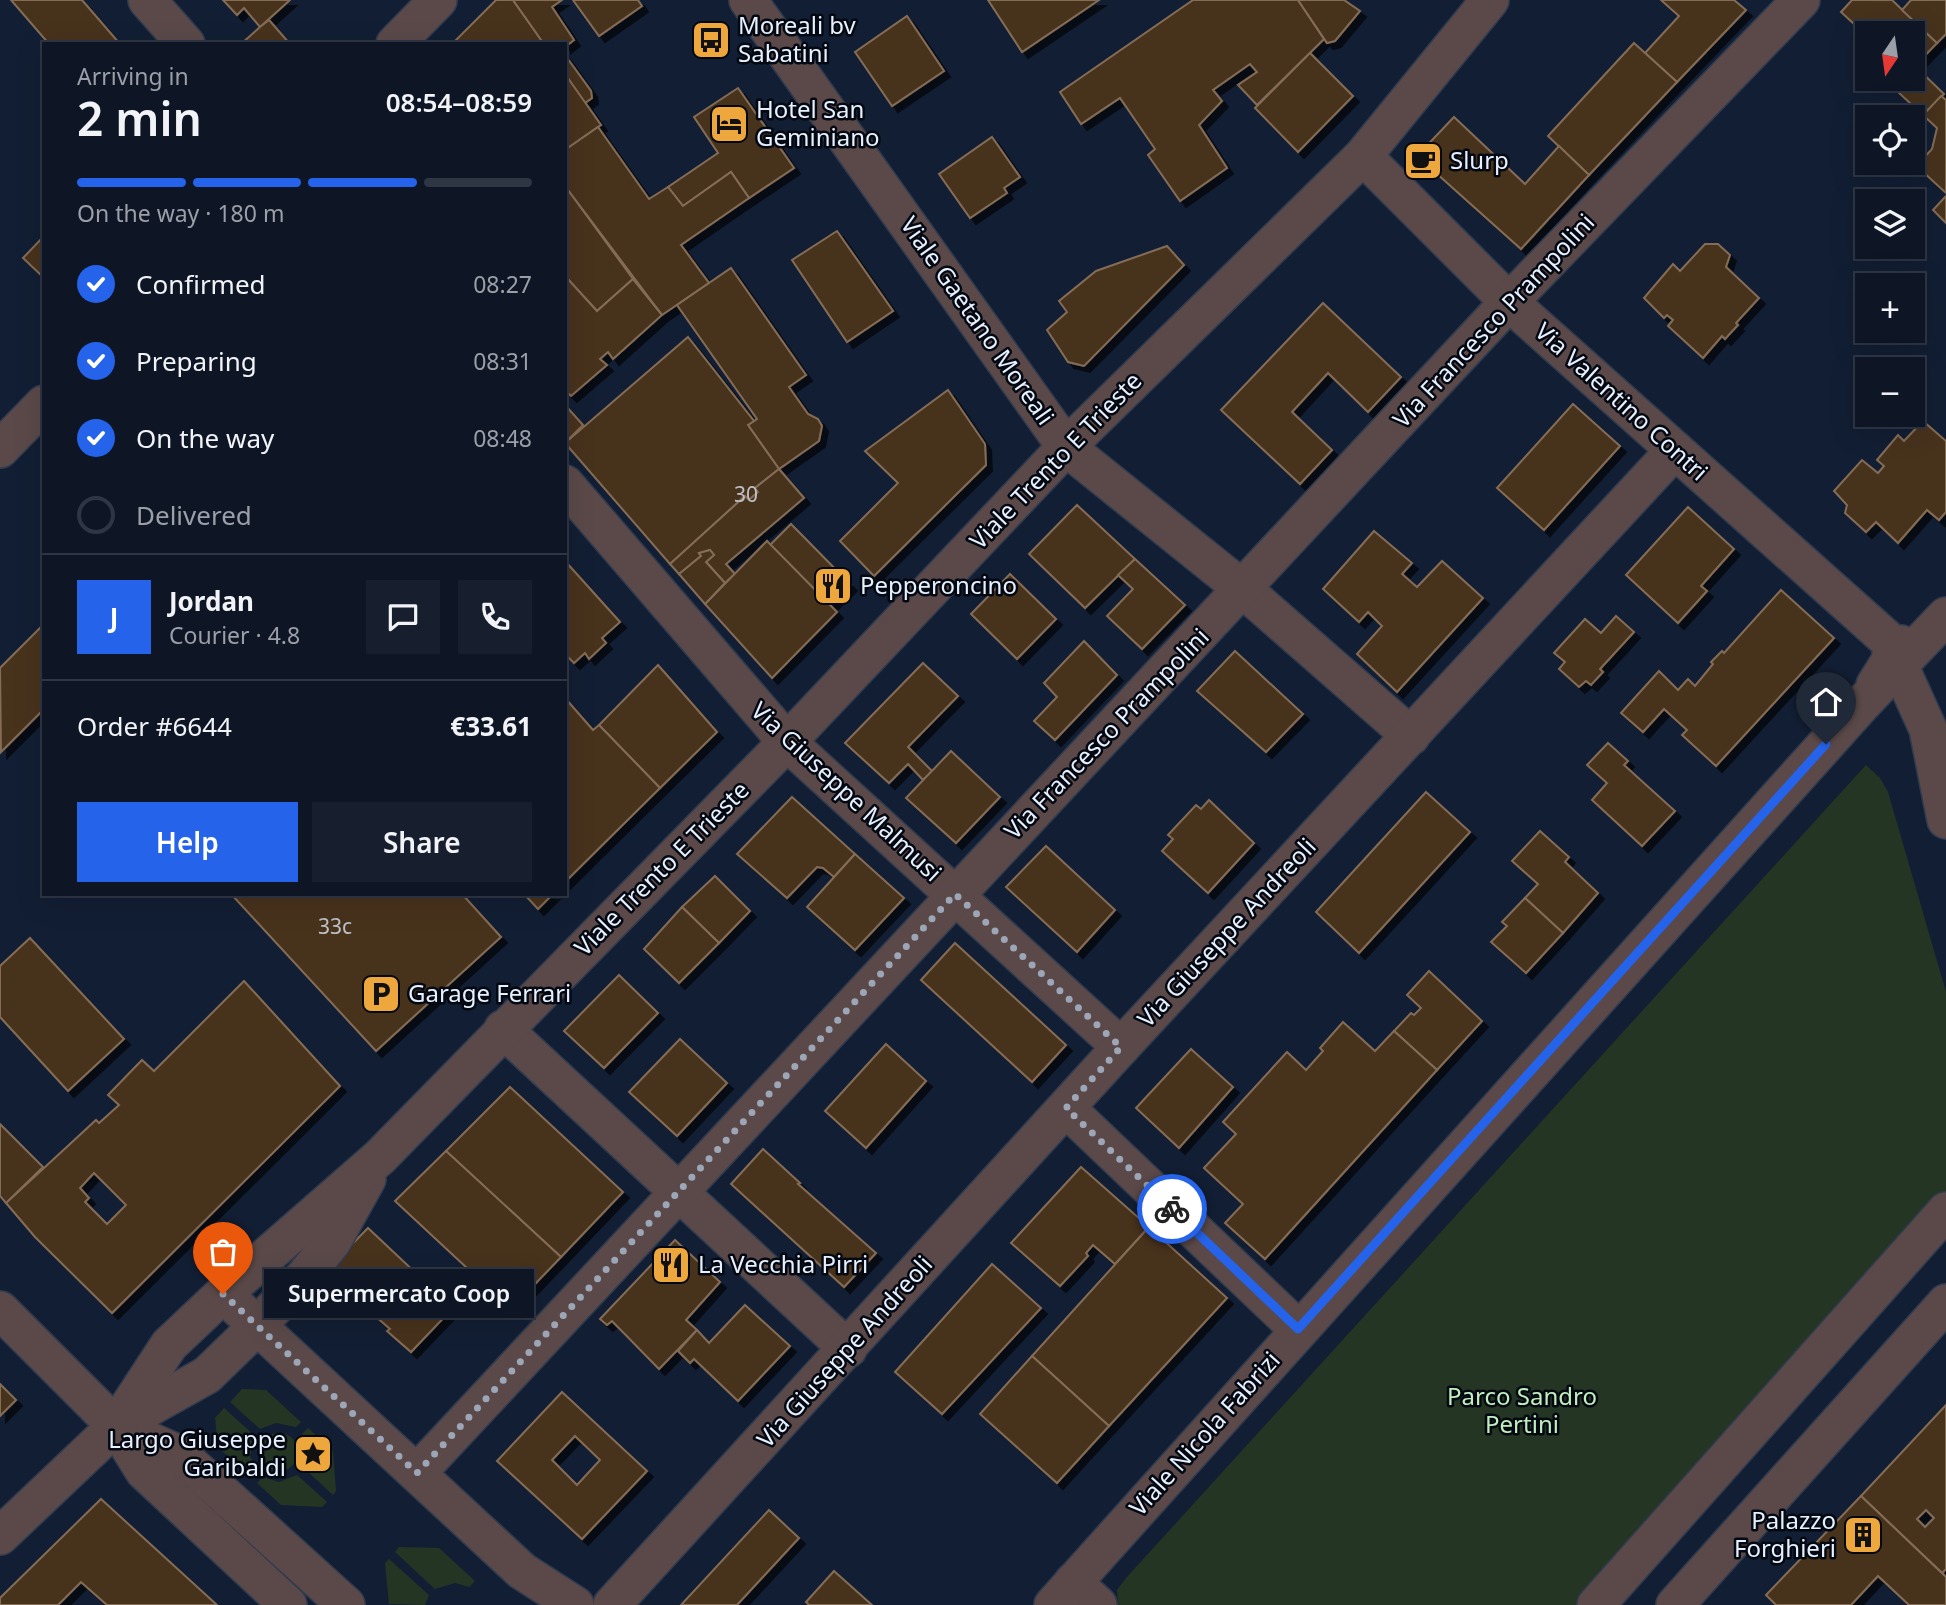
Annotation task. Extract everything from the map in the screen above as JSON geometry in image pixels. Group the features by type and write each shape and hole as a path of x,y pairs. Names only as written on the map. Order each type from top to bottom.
{"street":[{"path":"147,0 184,42"},
{"path":"397,42 438,0"},
{"name":"Viale Gaetano Moreali","path":"748,0 1066,447 1244,590 1411,736"},
{"name":"Viale Trento E Trieste","path":"116,1426 169,1345 214,1302 380,1157 787,742 1066,447 1363,156 1490,0"},
{"name":"Via Francesco Prampolini","path":"417,1473 955,894 1244,590 1509,302 1801,0"},
{"name":"Via Valentino Contri","path":"1363,156 1509,302 1675,450 1888,674 1928,729 1946,820"},
{"path":"0,449 42,406"},
{"name":"Via Giuseppe Andreoli","path":"612,1605 1121,1047 1675,450"},
{"name":"Via Giuseppe Malmusi","path":"567,486 787,742 1121,1047"},
{"name":"Viale Nicola Fabrizi","path":"1888,674 1902,643 1946,593"},
{"name":"Viale Nicola Fabrizi","path":"1075,1597 1298,1329 1888,674 1946,616"},
{"path":"503,1029 848,1349"},
{"path":"1066,1108 1298,1329"},
{"name":"Viale Trento E Trieste","path":"116,1426 207,1375 304,1278 332,1242 380,1157"},
{"path":"1596,1605 1946,1211"},
{"path":"214,1302 417,1473 522,1571 575,1605"},
{"path":"1675,1605 1946,1303"},
{"path":"0,1310 116,1426 144,1471 288,1605"},
{"path":"249,1333 519,1595 534,1605"},
{"path":"0,1536 116,1426"},
{"path":"116,1426 179,1454 346,1605"}],"green space":[{"name":"Parco Sandro Pertini","path":"1866,765 1880,778 1888,792 1946,992 1946,1201 1591,1605 1118,1605 1117,1590 1126,1578"},
{"path":"242,1389 266,1390 301,1422 296,1427 276,1423 260,1429 230,1402"},
{"path":"224,1408 255,1436 250,1456 256,1470 250,1477 218,1447 215,1418"},
{"path":"308,1428 333,1451 336,1491 333,1495 304,1468 308,1449 302,1434"},
{"path":"279,1433 293,1438 298,1452 293,1466 279,1471 265,1466 260,1452 265,1438"},
{"path":"297,1475 327,1502 322,1507 281,1505 257,1483 263,1477 279,1482"},
{"path":"399,1547 439,1548 475,1581 469,1587 455,1583 435,1589 395,1552"},
{"path":"389,1559 429,1595 425,1605 389,1604 385,1563"}],"building":[{"path":"11,0 82,0 118,42 47,42"},
{"path":"223,0 290,0 260,27 244,8 237,15"},
{"path":"496,0 513,0 543,42 454,42"},
{"path":"513,0 562,0 552,7 574,40 567,45 567,42 543,42"},
{"path":"573,0 638,0 642,6 599,36"},
{"path":"988,0 1099,0 1022,52"},
{"path":"1193,0 1298,0 1324,39 1257,105 1238,85 1257,72 1250,64 1213,90 1222,101 1199,125 1227,168 1180,201 1148,155 1155,149 1120,98 1081,124 1060,92"},
{"path":"1298,0 1344,0 1360,11 1335,41 1327,43"},
{"path":"1661,0 1734,0 1746,10 1677,82 1645,53 1679,16"},
{"path":"1852,0 1892,0 1914,21 1855,21 1855,25 1841,12"},
{"path":"1911,0 1946,0 1946,34 1937,43 1925,32 1925,21 1914,21 1902,10"},
{"path":"907,16 944,71 892,106 855,52"},
{"path":"269,20 288,42 243,42"},
{"path":"1925,32 1937,43 1925,56"},
{"path":"1634,43 1677,82 1589,175 1548,136"},
{"path":"1310,53 1353,96 1298,152 1255,108"},
{"path":"567,58 591,91 592,98 585,103 567,77"},
{"path":"1925,76 1944,94 1925,113 1925,105 1912,105 1898,92 1925,91"},
{"path":"567,77 601,125 567,149"},
{"path":"738,88 794,168 749,198 731,172 683,206 668,187 718,153 694,117"},
{"path":"1941,96 1946,100 1946,193 1925,174 1925,157 1932,149 1937,128 1925,117 1925,113"},
{"path":"1454,117 1525,184 1559,146 1589,175 1521,249 1417,156"},
{"path":"598,127 649,199 668,187 683,206 731,172 749,198 681,245 709,283 662,315 567,189 567,149"},
{"path":"992,137 1020,177 1004,188 1007,193 970,218 939,174"},
{"path":"567,189 633,279 597,311 567,278"},
{"path":"1946,196 1946,223 1933,210"},
{"path":"837,231 893,311 847,342 792,260"},
{"path":"42,238 42,276 23,258"},
{"path":"1705,244 1718,244 1730,255 1726,267 1759,298 1725,339 1722,336 1703,358 1668,326 1673,320 1667,315 1664,318 1644,298 1673,264 1680,271"},
{"path":"1167,246 1184,265 1084,366 1068,362 1047,330 1067,312 1059,301 1096,271"},
{"path":"731,268 806,375 789,387 808,414 818,419 822,426 819,441 779,469 748,425 757,419 677,305"},
{"path":"567,278 597,311 633,279 662,315 613,359 608,352 600,359 607,365 571,396 567,392"},
{"path":"1323,303 1401,377 1368,412 1328,373 1292,412 1332,450 1300,484 1221,410"},
{"path":"688,337 754,421 748,425 779,469 755,488 758,492 749,500 745,496 670,564 567,445 567,441"},
{"path":"948,390 985,444 986,465 874,576 840,541 898,483 865,451"},
{"path":"1573,404 1620,446 1544,530 1497,488"},
{"path":"567,407 583,425 567,441"},
{"path":"1925,423 1946,441 1946,512 1939,520 1927,510 1898,543 1876,522 1866,532 1845,513 1847,505 1834,491 1862,460 1878,473 1884,466 1877,460 1898,435 1904,441 1917,427 1925,427"},
{"path":"779,469 804,498 726,564 735,574 725,583 706,562 714,555 710,550 699,553 701,556 679,574 670,564 745,496 749,500 758,492 755,488"},
{"path":"1077,505 1135,559 1085,608 1029,554"},
{"path":"1688,507 1734,549 1701,586 1707,591 1678,623 1626,575"},
{"path":"791,524 851,585 830,605 770,545"},
{"path":"1374,531 1412,563 1402,574 1417,587 1442,561 1483,598 1397,692 1357,654 1382,626 1368,612 1359,622 1323,589"},
{"path":"767,541 837,612 772,678 705,604"},
{"path":"710,550 714,555 706,562 725,583 705,604 679,574 701,556 699,553"},
{"path":"1135,559 1185,605 1142,649 1107,616 1133,589 1118,575"},
{"path":"567,563 620,622 602,638 606,643 589,659 585,653 574,663 567,656"},
{"path":"1010,574 1056,619 1017,659 971,614"},
{"path":"1781,590 1834,638 1716,766 1682,735 1687,730 1664,709 1643,732 1621,713 1659,671 1678,690 1688,679 1695,686 1713,664 1711,662 1722,651 1724,653"},
{"path":"1616,616 1634,632 1600,669 1603,672 1591,685 1586,681 1579,687 1559,669 1565,662 1554,653 1585,619 1601,633"},
{"path":"42,626 42,711 1,752 0,668"},
{"path":"1084,641 1117,675 1055,740 1034,721 1057,697 1044,683"},
{"path":"1235,651 1303,714 1266,752 1197,691"},
{"path":"923,663 958,696 908,747 932,771 923,780 908,764 889,783 845,743"},
{"path":"658,665 717,732 660,788 599,725"},
{"path":"567,700 593,730 599,725 660,788 567,880"},
{"path":"1608,743 1628,761 1624,765 1675,811 1642,846 1592,800 1607,783 1587,765"},
{"path":"951,751 1000,797 956,843 906,798"},
{"path":"1426,792 1470,832 1359,953 1316,912"},
{"path":"792,797 855,854 834,877 823,868 817,867 787,898 737,854"},
{"path":"1209,800 1254,843 1208,893 1162,851 1173,839 1168,835 1196,805 1201,809"},
{"path":"1540,831 1569,857 1565,862 1598,893 1563,933 1525,898 1538,884 1512,861"},
{"path":"1046,846 1115,910 1077,952 1006,887"},
{"path":"855,854 904,898 855,950 807,907"},
{"path":"715,876 750,911 719,943 682,907"},
{"name":"Garage Ferrari","path":"233,896 464,896 501,937 376,1051"},
{"path":"526,896 551,896 538,909"},
{"path":"1525,898 1563,933 1526,973 1491,942 1507,926 1502,922"},
{"path":"682,907 719,943 679,983 644,949"},
{"path":"30,938 124,1039 68,1091 0,1017 0,966"},
{"path":"955,943 1066,1045 1032,1082 921,980"},
{"path":"1429,971 1482,1021 1437,1070 1394,1031 1411,1013 1414,1015 1421,1008 1407,995"},
{"path":"619,975 658,1013 604,1068 564,1031"},
{"path":"244,981 340,1086 112,1313 35,1237 6,1203 96,1120 99,1123 119,1105 108,1095 142,1060 154,1071","holes":["94,1173 126,1205 107,1224 85,1202 89,1198 80,1188"]},
{"path":"1343,1022 1375,1051 1394,1031 1437,1070 1265,1259 1225,1223 1243,1204 1204,1168 1236,1134 1223,1122 1287,1052 1306,1070 1323,1051 1320,1048"},
{"path":"680,1039 727,1083 677,1136 629,1092"},
{"path":"886,1044 926,1081 866,1148 825,1111"},
{"path":"1191,1049 1233,1087 1179,1148 1136,1108"},
{"path":"510,1087 623,1192 561,1257 446,1151"},
{"path":"0,1124 43,1167 6,1203 0,1196"},
{"path":"763,1149 876,1253 844,1287 731,1184"},
{"path":"446,1151 561,1257 511,1309 395,1201"},
{"path":"1081,1167 1149,1227 1115,1264 1093,1245 1086,1253 1088,1256 1060,1286 1011,1243"},
{"path":"1149,1227 1227,1298 1109,1426 1032,1356"},
{"path":"368,1228 453,1308 411,1352 387,1331 390,1329 325,1272"},
{"path":"675,1240 720,1282 686,1320 697,1330 659,1369 612,1321 607,1325 600,1319"},
{"path":"992,1264 1041,1308 942,1414 895,1372"},
{"path":"745,1305 790,1346 738,1401 694,1359 690,1363 678,1351 697,1330 709,1343"},
{"path":"1032,1356 1109,1426 1057,1483 980,1414"},
{"path":"0,1384 16,1400 0,1416"},
{"path":"562,1392 647,1471 582,1539 497,1461","holes":["575,1436 600,1460 577,1485 552,1460"]},
{"path":"1946,1405 1946,1569 1942,1573 1861,1496","holes":["1926,1510 1934,1518 1925,1527 1917,1519"]},
{"name":"Palazzo Forghieri","path":"1861,1496 1946,1577 1946,1605 1909,1605 1878,1576 1851,1605 1776,1605 1766,1595"},
{"path":"101,1499 217,1605 107,1605 81,1582 58,1605 0,1605 0,1598"},
{"path":"769,1510 799,1538 737,1605 681,1605"},
{"path":"834,1571 872,1605 809,1605 806,1602"}],"way so far":[{"path":"223,1294 417,1473 955,894 1121,1047 1066,1108 1172,1209"}],"place":[{"name":"Moreali bv Sabatini","path":"711,40"},
{"name":"Hotel San Geminiano","path":"729,124"},
{"name":"Slurp","path":"1423,161"},
{"name":"Pepperoncino","path":"833,586"},
{"name":"Garage Ferrari","path":"381,994"},
{"name":"La Vecchia Pirri","path":"671,1265"},
{"name":"Supermercato Coop","path":"223,1294"},
{"name":"Largo Giuseppe Garibaldi","path":"313,1454"},
{"name":"Palazzo Forghieri","path":"1863,1535"}],"route":[{"path":"1172,1209 1298,1329 1826,744"}]}
